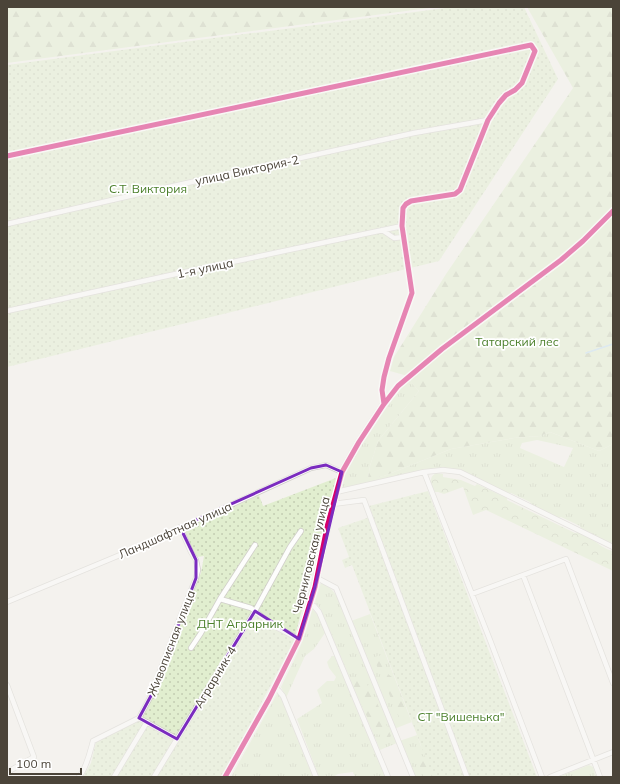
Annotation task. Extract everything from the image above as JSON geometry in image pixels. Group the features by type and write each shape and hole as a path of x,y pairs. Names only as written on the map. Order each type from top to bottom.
{"street":[{"path":"7,156 531,45 535,51 522,83 515,90 506,95 488,120 460,190 455,194 411,201 403,208 402,226 412,293 387,364 382,390 384,404"},
{"name":"улица Виктория-2","path":"7,224 414,133 488,120"},
{"path":"384,404 398,386 442,349 561,260 583,241 613,211"},
{"name":"1-я улица","path":"7,311 402,226"},
{"path":"382,230 394,238 404,237"},
{"name":"Черниговская улица","path":"225,777 275,687 299,640 317,578 333,504 342,472 359,442 384,404"},
{"name":"Ландшафтная улица","path":"7,602 132,550 311,468 326,465 342,472"},
{"path":"336,492 424,472 443,470 460,472 613,547"},
{"path":"424,472 542,777"},
{"path":"333,504 364,500 467,777"},
{"name":"Живописная улица","path":"139,718 153,692 198,570 196,560 180,527"},
{"name":"Аграрник-4","path":"154,777 255,611 290,547 301,531"},
{"path":"191,648 220,599 255,545"},
{"path":"472,594 566,559 613,683"},
{"path":"523,575 600,777"},
{"path":"317,578 336,588 413,777"},
{"path":"220,599 251,608 274,626 299,640"},
{"path":"310,604 319,612 388,777"},
{"path":"7,685 34,757 11,770 7,777"},
{"path":"275,687 283,696 316,777"},
{"path":"80,777 88,759 93,740 139,718 177,739"},
{"path":"114,777 147,722"},
{"path":"550,777 613,752"}],"highlighted area":[{"path":"326,465 342,472 315,587 299,639 255,611 177,739 139,718 153,692 196,578 196,560 180,527 311,468"}],"green space":[{"path":"7,7 437,7 7,63"},
{"name":"С.Т. Виктория","path":"453,7 524,7 558,79 439,261 7,367 7,65"},
{"name":"Татарский лес","path":"527,7 613,7 613,441 611,445 599,451 550,432 540,436 514,438 451,449 384,476 368,478 370,466 378,441 419,391 404,375 390,371 394,357 446,274 573,88"},
{"path":"409,380 419,391 378,441 368,477 384,476 451,449 514,438 540,436 550,432 599,451 611,445 613,441 613,543 607,542 581,528 580,526 531,505 530,502 511,493 508,494 466,472 443,468 434,469 343,487 343,479 362,443 400,388","holes":["537,440 573,448 564,467 520,448 522,443"]},
{"path":"436,473 443,474 443,477 461,480 475,486 477,484 575,533 578,532 613,551 613,571 486,510 473,515 463,487 444,494 435,492 431,480 433,475"},
{"name":"ДНТ Аграрник","path":"336,478 293,643 222,777 83,777 91,763 96,742 139,721 157,686 175,635 201,573 204,556 197,557 191,547 185,530 188,525 259,495 263,506"},
{"name":"СТ \"Вишенька\"","path":"428,491 537,777 433,777 352,565 345,568 342,560 349,557 338,528 373,516 369,506"},
{"path":"321,583 331,589 338,598 397,743 380,750 321,610 315,602"},
{"path":"312,609 319,617 325,633 314,649 305,656 286,698 281,687 295,659 307,629"},
{"path":"369,611 412,722 394,729 351,621 370,614"},
{"path":"379,655 385,664 388,674 392,677 407,715 400,719 374,658"},
{"path":"332,656 335,656 386,777 355,777 353,772 338,774 333,777 319,777 297,719 322,703 317,690 327,681 334,681 336,677 329,668 327,662"},
{"path":"362,675 378,705 391,736 387,740 383,735 375,734 351,682 354,678"},
{"path":"277,694 281,697 313,777 231,777"},
{"path":"417,735 421,746 466,777 414,777 399,741"},
{"path":"420,754 429,767 433,777 424,777 416,756"},
{"path":"589,765 593,767 596,777 558,777"}],"waterway":[{"path":"586,353 613,344"}],"cycle path":[{"path":"7,156 531,45 535,51 522,83 515,90 506,95 488,120 460,190 455,194 411,201 403,208 402,226 412,293 389,358 384,377 382,390 384,404"},
{"path":"225,777 269,699 299,639 315,587 327,527 342,472 359,442 384,404 398,386 442,349 561,260 583,241 613,211"}]}
